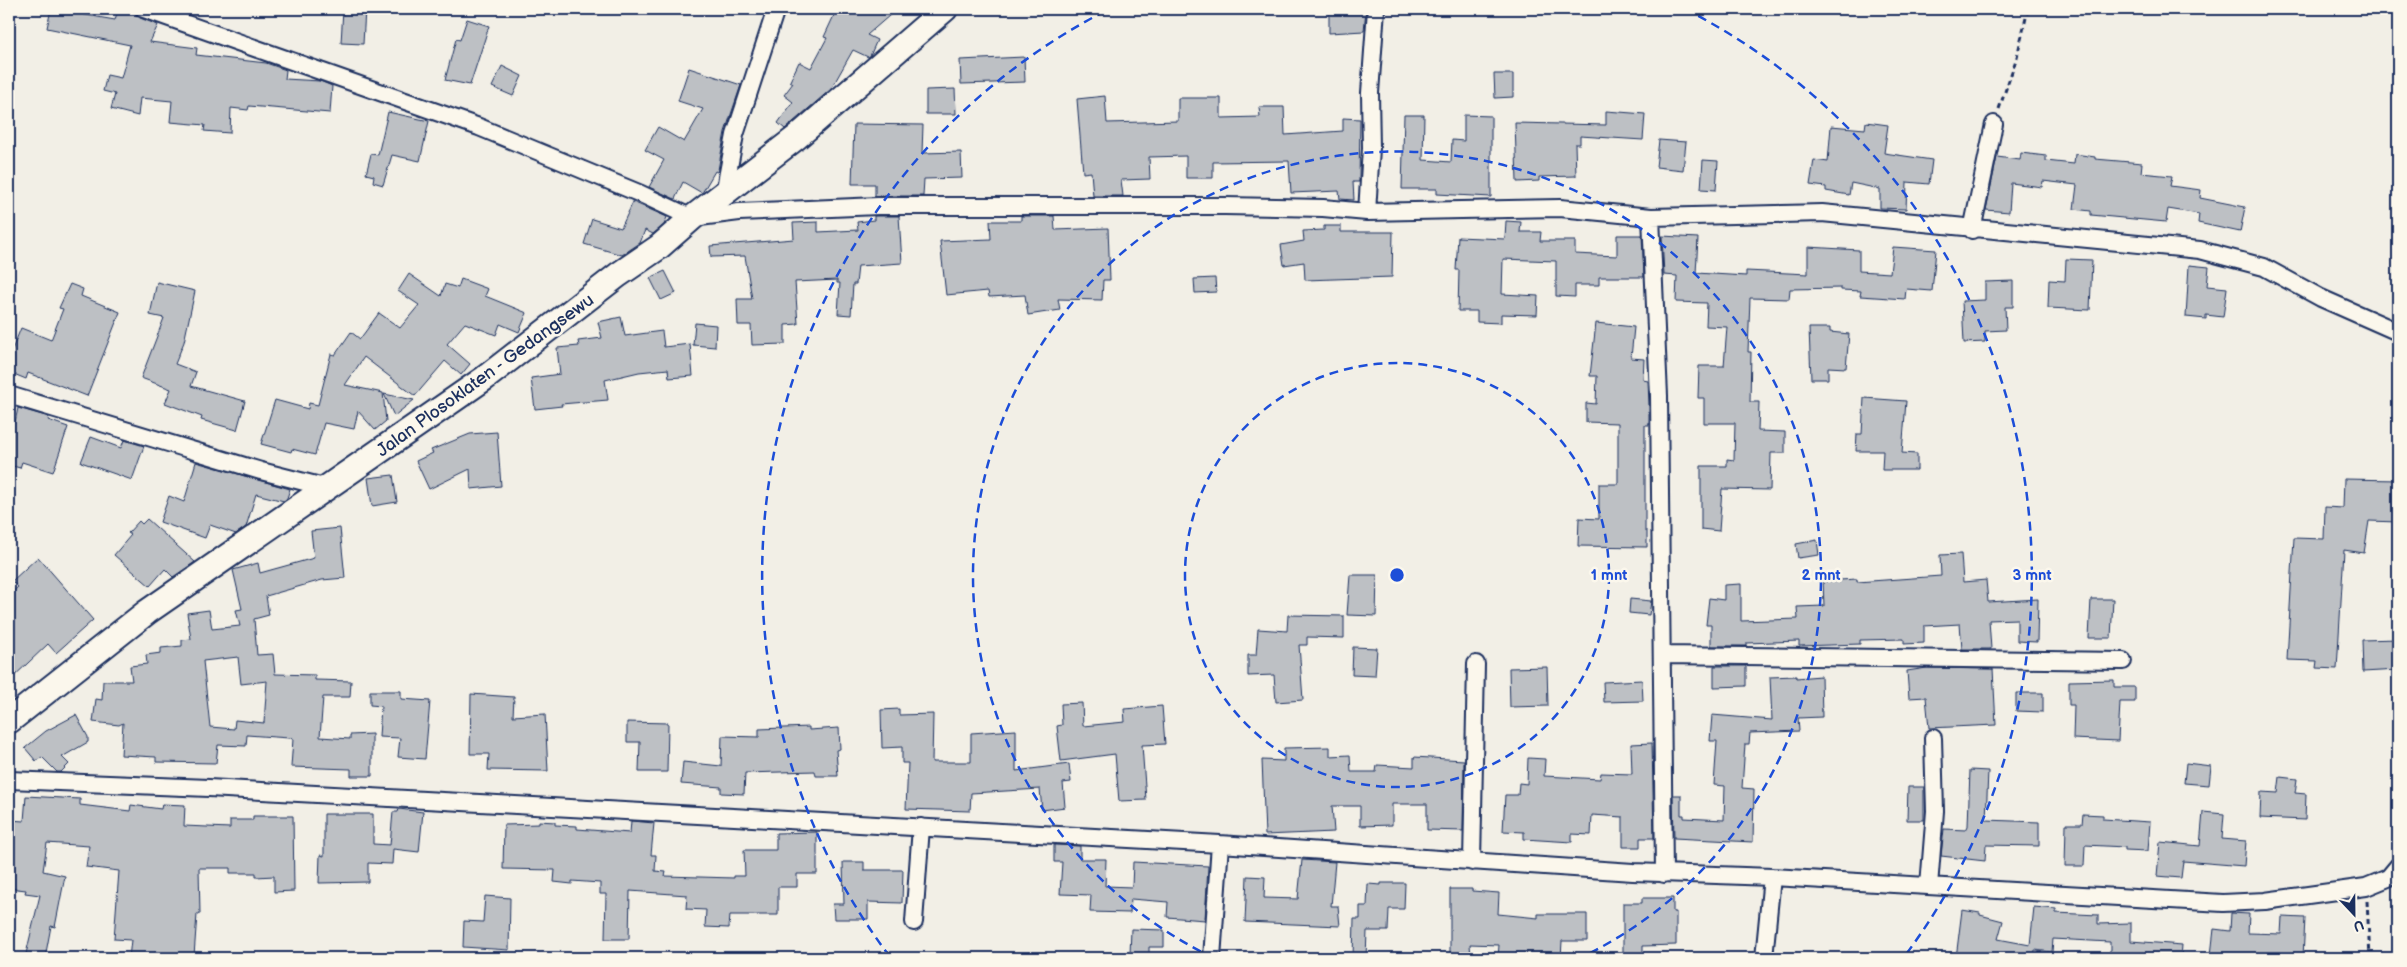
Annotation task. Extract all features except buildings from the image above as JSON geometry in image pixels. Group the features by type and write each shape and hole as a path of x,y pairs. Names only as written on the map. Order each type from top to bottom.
{"main road":[{"name":"Jalan Plosoklaten - Gedangsewu","path":"9,721 147,612 485,378 618,276 659,248 692,218 798,137 945,9"}],"street":[{"path":"144,9 479,127 641,194 692,218 739,212 888,206 1224,206 1323,208 1367,212 1560,208 1651,217 1822,213 1972,230 2200,250 2264,267 2321,298 2398,332"},
{"path":"724,194 735,135 776,9"},
{"path":"1367,212 1371,148 1370,93 1376,9"},
{"path":"1972,230 1994,124"},
{"path":"1651,217 1659,396 1664,874"},
{"path":"9,395 261,471 328,488"},
{"path":"1662,655 2123,660"},
{"path":"1472,862 1476,664"},
{"path":"1929,886 1935,811 1933,738"},
{"path":"9,780 209,788 1220,844 1664,874 1929,886 2222,903 2265,901 2366,887 2388,878 2398,866"},
{"path":"914,922 921,828"},
{"path":"1212,958 1220,844"},
{"path":"1764,958 1772,878"}],"path":[{"path":"1994,124 2017,57 2028,9"},
{"path":"2366,887 2370,958"}]}
